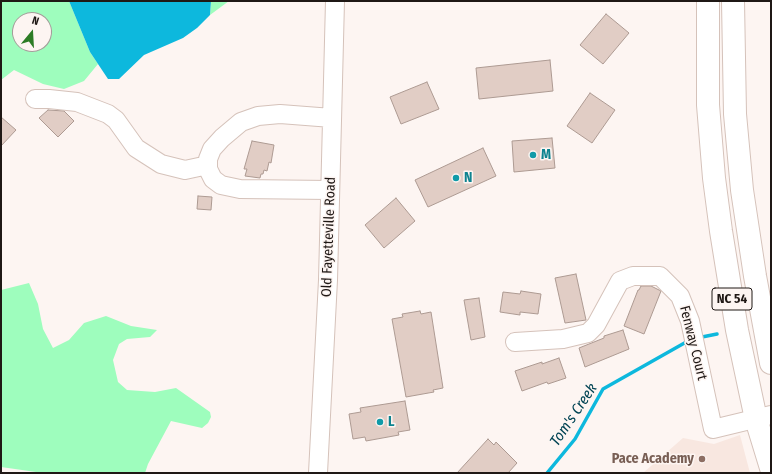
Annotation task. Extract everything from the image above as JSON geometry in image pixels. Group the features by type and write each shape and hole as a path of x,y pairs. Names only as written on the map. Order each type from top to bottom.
{"highway":[{"name":"NC 54","path":"708,1 708,105 714,178 737,330 764,417 771,468"},
{"name":"NC 54","path":"733,1 735,114 742,190 754,269 771,363"}],"street":[{"name":"Old Fayetteville Road","path":"318,473 327,301 335,1"},
{"path":"35,99 77,102 108,114 116,120 136,148 161,164 185,170 208,165"},
{"path":"330,190 240,189 221,185 214,179 208,165 212,149 222,138 241,122 258,116 280,114 332,118"},
{"name":"Fenway Court","path":"515,342 563,339 588,333 596,325 620,282 632,276 660,276 680,296 690,321 713,429 764,417"}],"shaded area":[{"name":"Pace Academy","path":"740,435 750,473 643,473 683,438 714,444"}],"green space":[{"path":"1,1 69,1 90,52 98,64 84,81 64,89 43,84 14,70 1,80"},
{"path":"211,1 229,1 210,15"},
{"path":"29,283 38,304 43,329 53,348 69,340 84,323 106,316 131,326 157,330 150,337 127,339 119,344 113,360 118,382 127,390 155,392 176,388 210,412 211,417 208,423 202,428 171,421 148,464 145,473 43,473 1,467 1,290"}],"water":[{"path":"69,1 211,1 210,15 197,28 183,38 144,55 119,79 108,79 90,52"}],"building":[{"path":"606,14 629,33 603,64 580,45"},
{"path":"550,60 553,91 479,99 476,68"},
{"path":"427,82 439,109 401,124 390,97"},
{"path":"590,93 615,110 592,143 567,126"},
{"path":"48,110 64,111 74,121 58,137 39,118"},
{"path":"1,117 16,130 1,146"},
{"name":"M","path":"552,138 555,168 514,172 512,141"},
{"path":"252,141 274,145 271,163 269,162 267,171 264,170 260,178 245,176 247,169 244,169"},
{"name":"N","path":"483,148 496,176 428,207 415,180"},
{"path":"198,196 212,197 211,210 197,209"},
{"path":"396,198 415,221 384,248 365,225"},
{"path":"576,274 586,320 565,323 555,278"},
{"path":"641,286 651,286 661,291 644,334 624,326"},
{"path":"521,291 541,294 538,314 520,312 520,315 500,312 503,292 520,294"},
{"path":"479,298 485,337 471,340 464,300"},
{"path":"420,311 421,314 431,312 443,388 433,390 434,392 406,397 392,319 403,317 402,314"},
{"path":"623,330 629,349 585,367 579,348 604,338 604,336"},
{"path":"559,358 566,378 548,384 547,382 522,391 515,371"},
{"name":"L","path":"405,401 410,430 398,432 399,435 366,441 365,437 353,439 349,414 361,412 360,408"},
{"path":"488,439 494,445 496,442 517,463 508,473 457,473"}],"waterway":[{"name":"Tom's Creek","path":"702,337 717,334"},
{"name":"Tom's Creek","path":"547,473 575,439 603,389 688,341"}],"place":[{"name":"M","path":"533,155"},
{"name":"N","path":"456,178"},
{"name":"L","path":"380,422"},
{"name":"Pace Academy","path":"702,459"}]}
